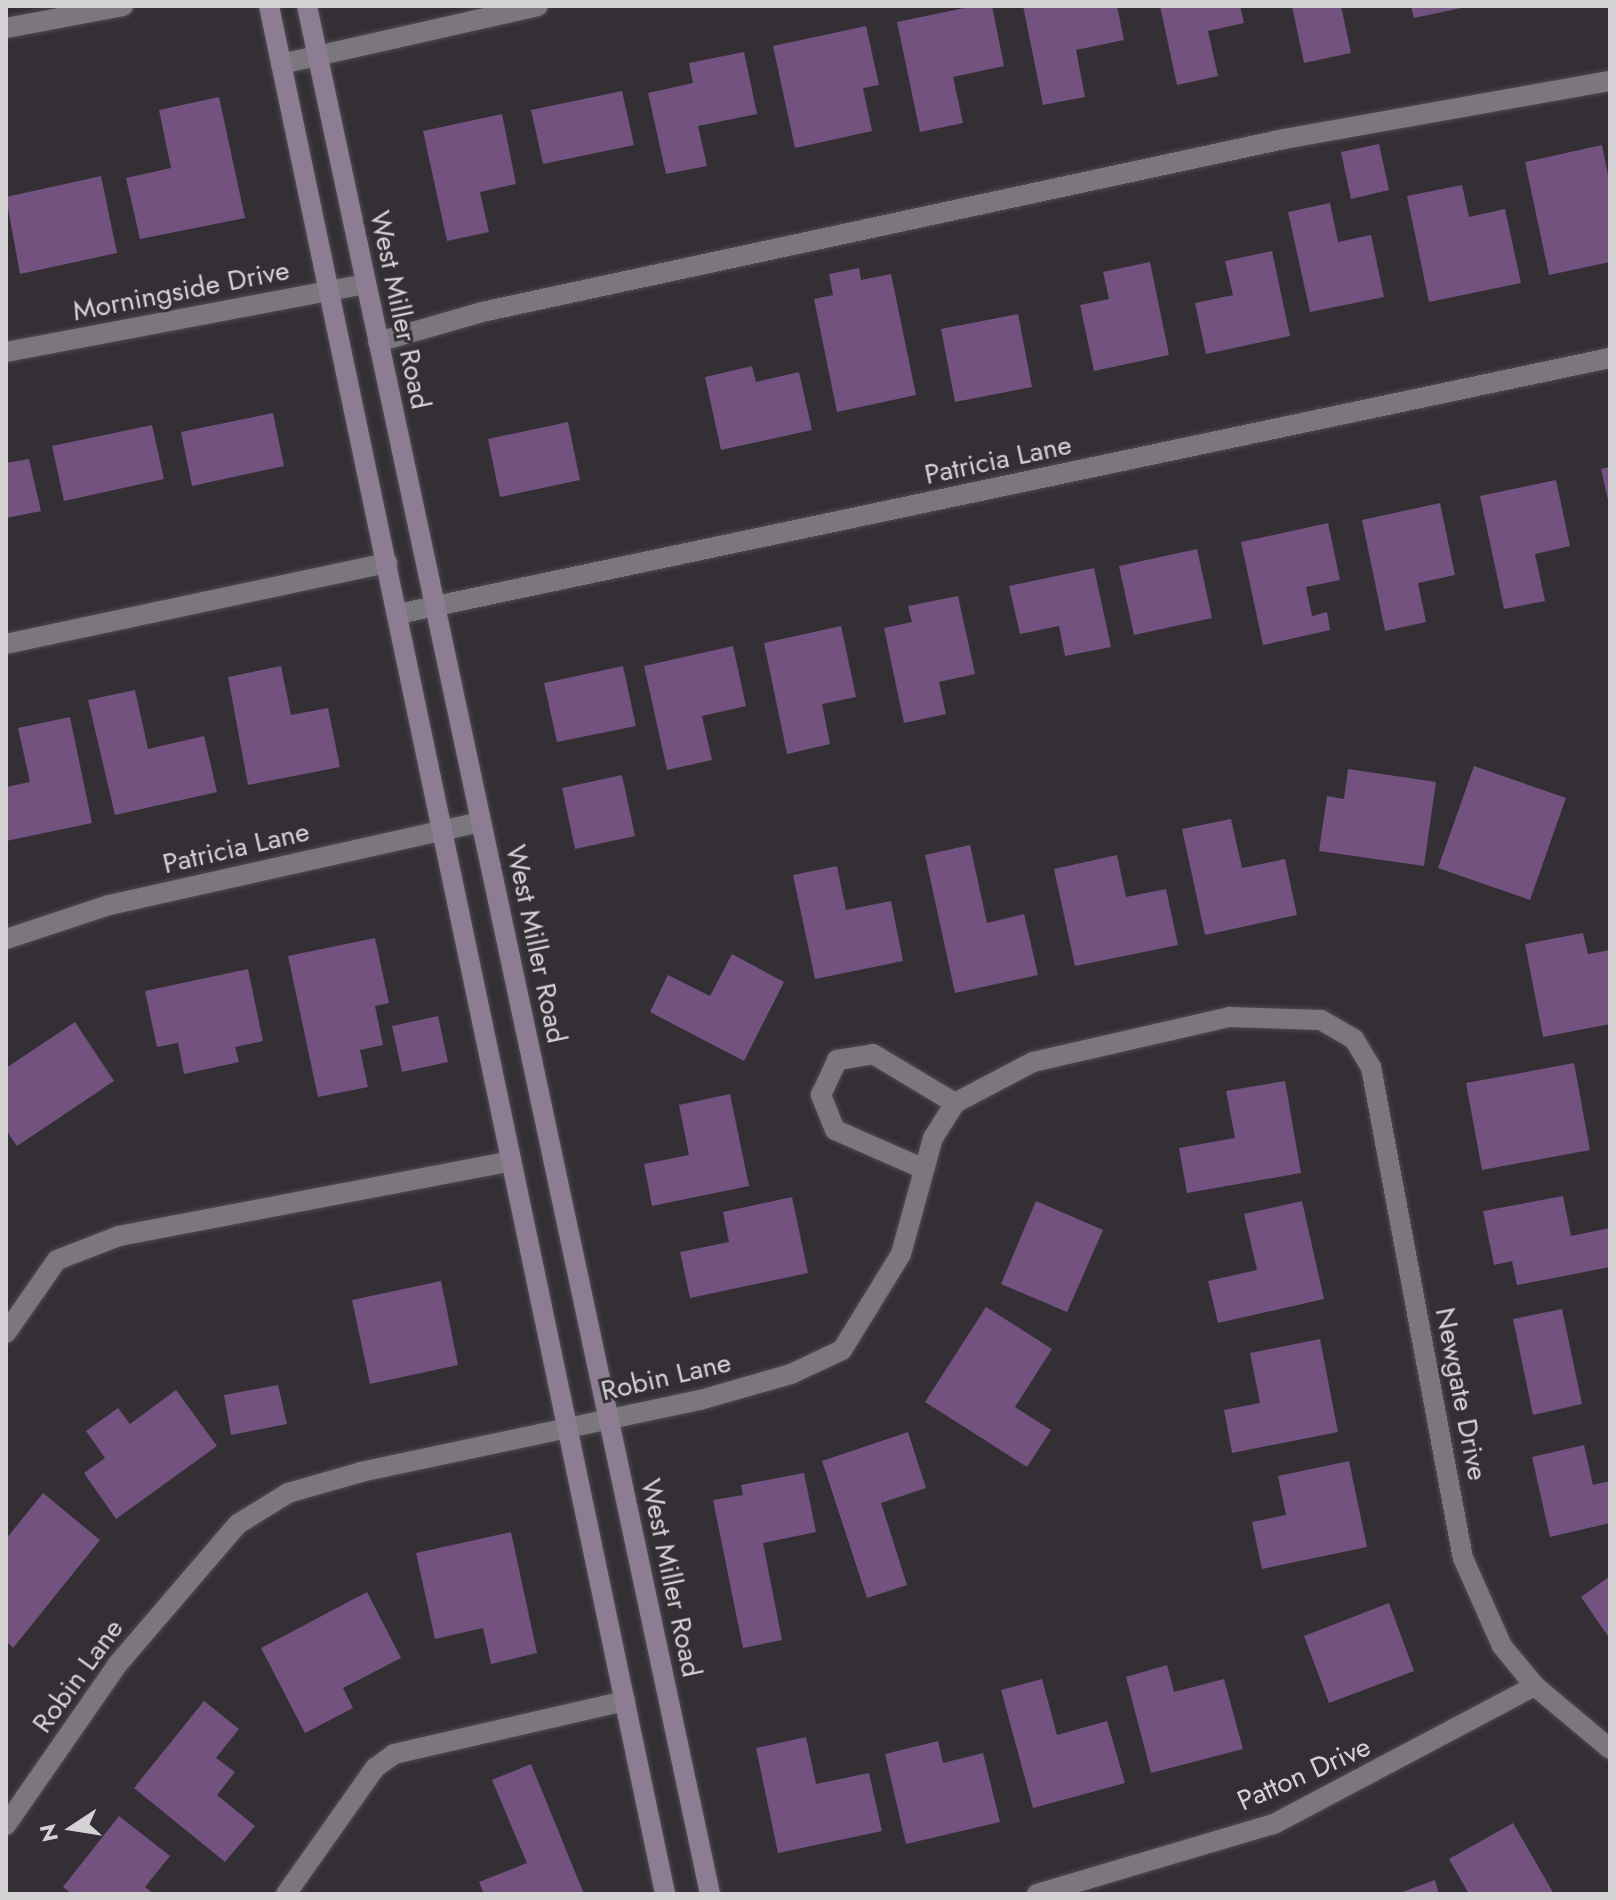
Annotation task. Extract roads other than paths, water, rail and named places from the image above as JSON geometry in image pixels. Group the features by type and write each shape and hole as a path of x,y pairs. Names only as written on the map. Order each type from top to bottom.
{"main road":[{"path":"269,6 665,1894"},
{"name":"West Miller Road","path":"307,6 710,1894"}],"street":[{"path":"6,28 123,6"},
{"path":"281,64 538,6"},
{"path":"378,342 482,312 1284,139 1610,81"},
{"name":"Morningside Drive","path":"6,352 366,284"},
{"name":"Patricia Lane","path":"398,614 1610,358"},
{"path":"6,644 387,563"},
{"name":"Patricia Lane","path":"6,939 109,905 481,822"},
{"name":"Newgate Drive","path":"955,1103 1033,1062 1229,1017 1321,1020 1354,1039 1371,1067 1463,1558 1502,1646 1535,1686 1610,1749"},
{"path":"924,1169 835,1130 821,1095 837,1060 873,1054 955,1103"},
{"name":"Robin Lane","path":"6,1825 117,1665 238,1524 288,1493 791,1374 842,1350 901,1254 933,1138 955,1103"},
{"path":"6,1333 57,1260 119,1236 511,1161"},
{"name":"Patton Drive","path":"1037,1894 1274,1824 1535,1686"},
{"path":"286,1894 375,1768 394,1754 625,1701"}]}
